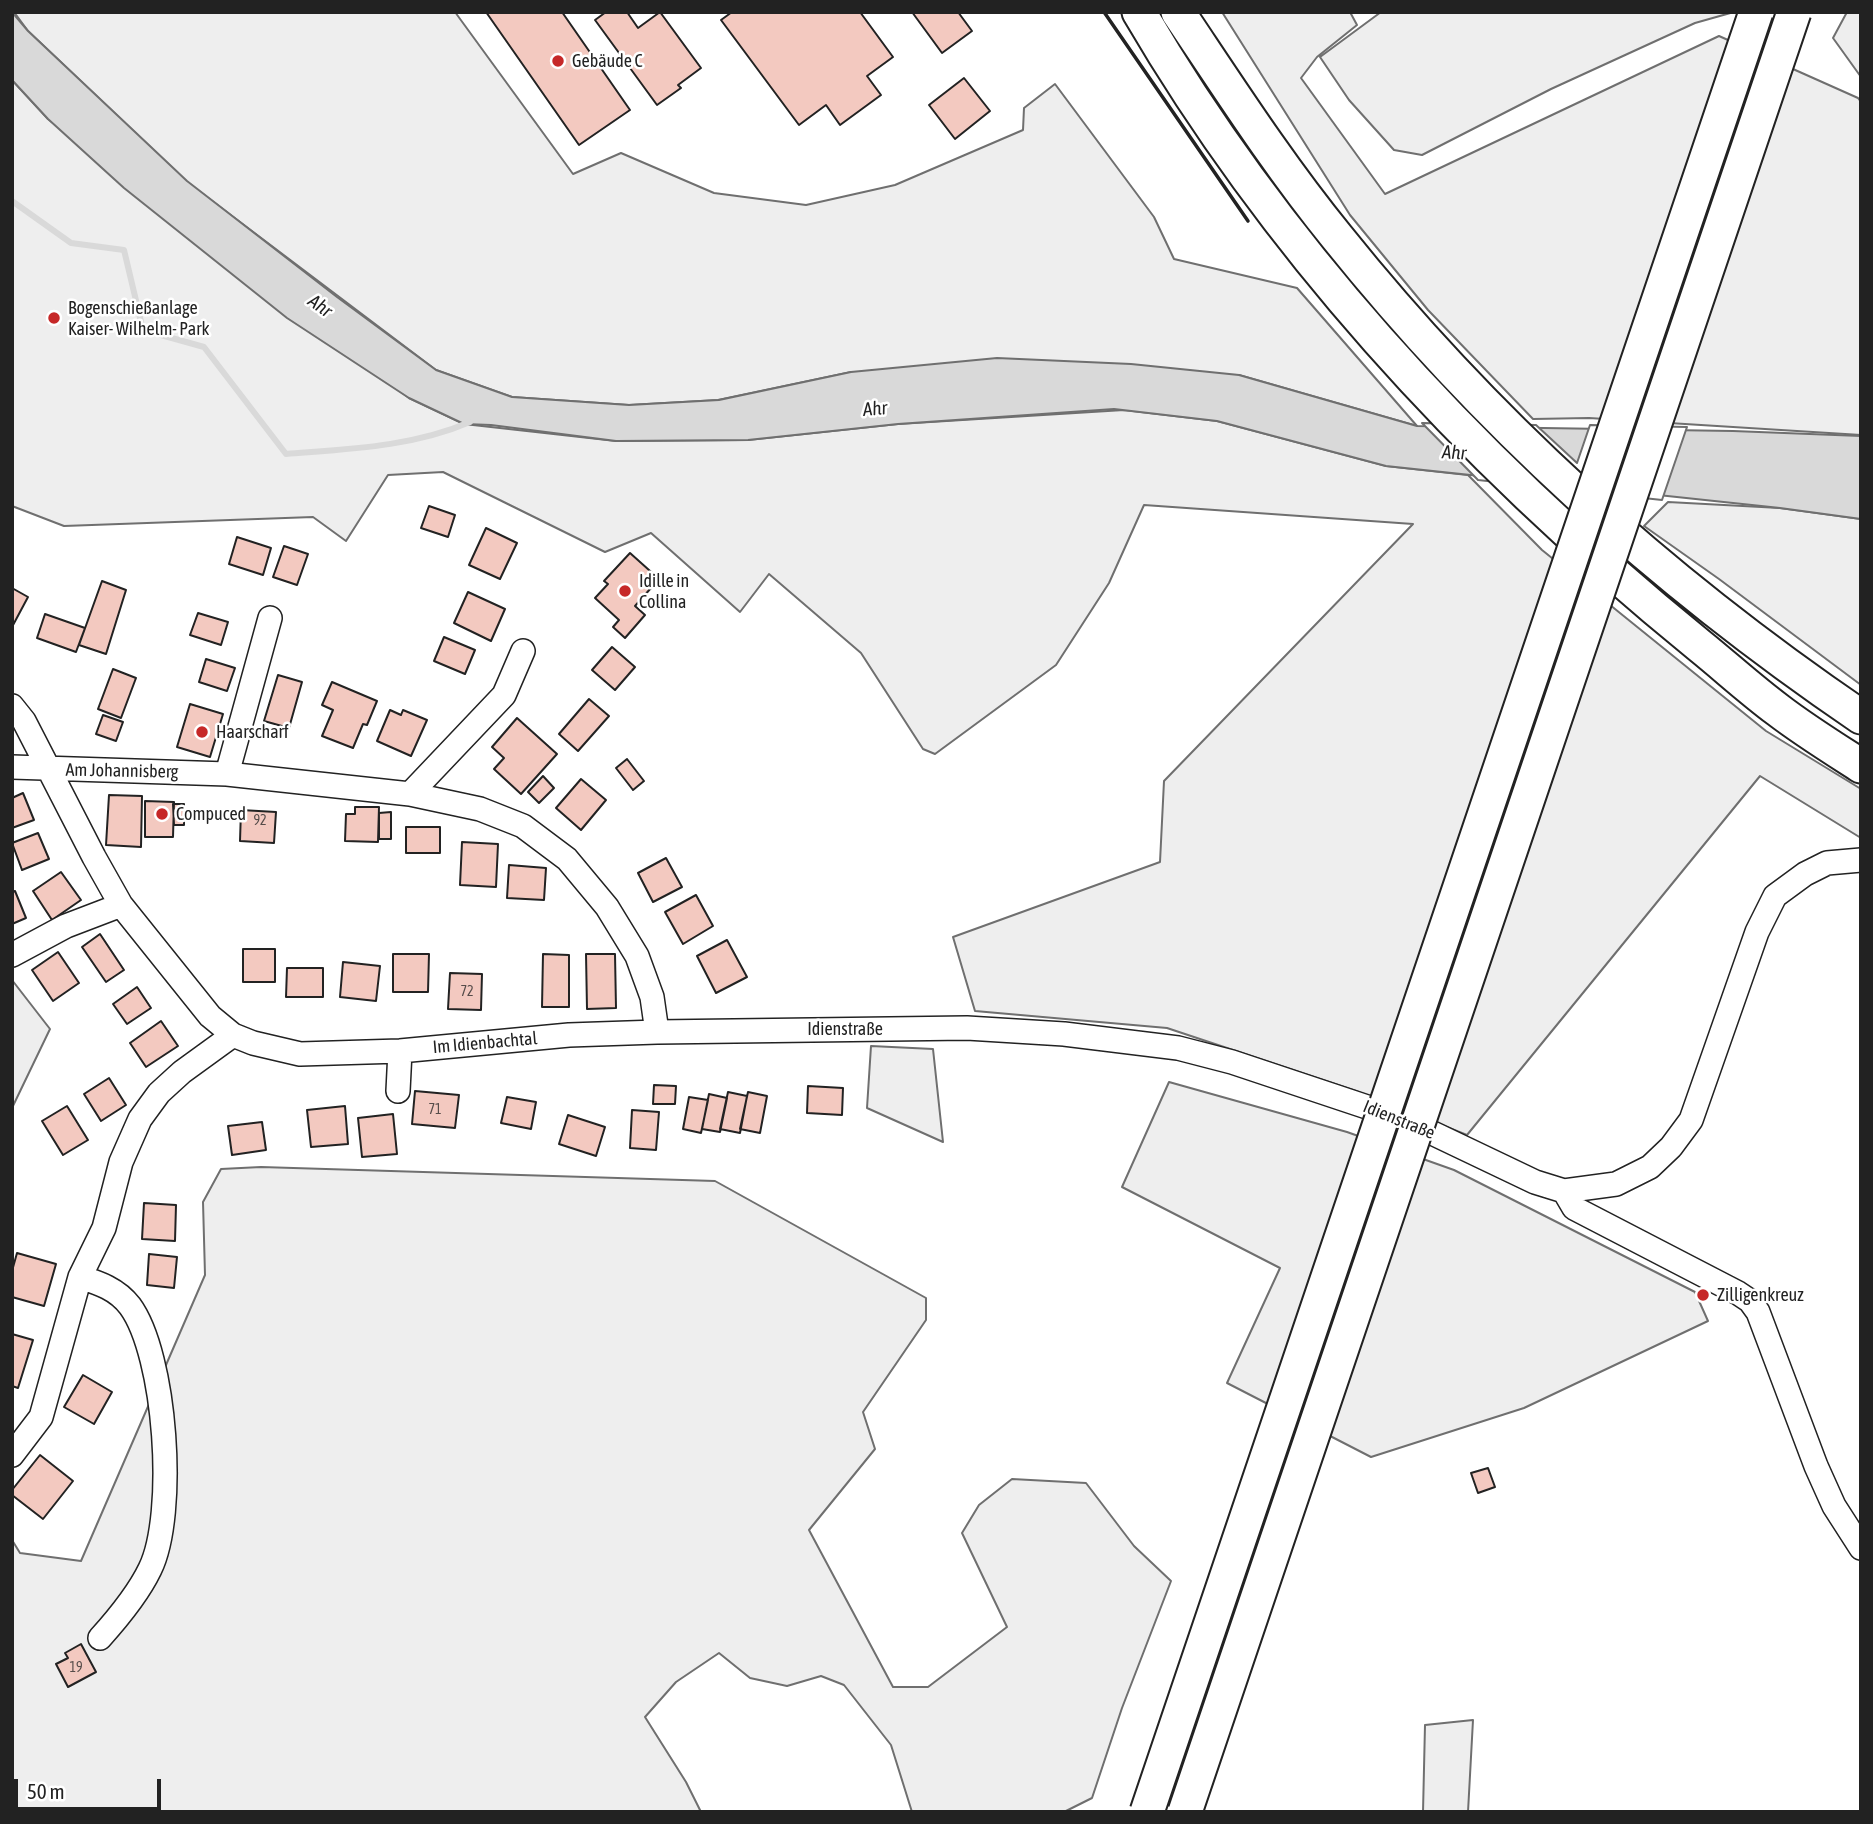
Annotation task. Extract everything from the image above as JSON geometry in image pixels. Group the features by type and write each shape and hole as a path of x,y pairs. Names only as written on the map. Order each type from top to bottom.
{"highway":[{"path":"1139,12 1204,116 1294,237 1353,311 1476,446 1668,620 1779,710 1861,766"},
{"path":"1178,12 1272,150 1336,236 1458,377 1645,555 1704,604 1801,677 1861,717"},
{"path":"1147,1812 1756,12"},
{"path":"1185,1812 1794,12"}],"street":[{"path":"226,774 270,618"},
{"path":"410,794 504,695 523,651"},
{"name":"Am Johannisberg","path":"12,706 24,721 48,769 226,774 410,794 480,809 523,827 567,859 607,907 637,956 652,997 657,1032"},
{"path":"12,767 48,769"},
{"name":"Im Idienbachtal","path":"48,769 121,905 189,992 210,1016 233,1035 279,1051 300,1054 400,1051 569,1035 740,1030"},
{"path":"1564,1191 1616,1184 1650,1167 1671,1147 1691,1120 1757,932 1774,896 1804,874 1827,863 1861,860"},
{"path":"12,955 66,926 121,905"},
{"name":"Idienstraße","path":"740,1030 967,1028 1064,1034 1178,1048 1232,1062 1403,1119 1535,1182 1564,1191 1574,1208 1750,1301 1758,1312 1816,1466 1834,1506 1861,1548"},
{"path":"12,1455 41,1417 80,1277 104,1228 121,1162 140,1119 159,1093 182,1072 233,1035"},
{"path":"398,1091 400,1051"},
{"path":"80,1277 109,1287 128,1303 141,1323 152,1357 158,1393 164,1472 162,1532 150,1569 116,1621 100,1638"}],"shaded area":[{"path":"14,12 455,12 573,174 621,153 714,193 806,205 895,185 1023,130 1024,108 1055,84 1154,217 1174,259 1297,288 1417,426 1239,375 851,372 718,400 629,405 512,397 436,370 187,182 28,31"},
{"path":"1222,12 1350,12 1357,25 1317,57 1301,78 1385,194 1719,36 1858,98 1861,102 1861,435 1589,418 1533,419 1428,310 1350,215"},
{"path":"1381,12 1734,12 1695,23 1551,89 1422,155 1394,150 1349,100 1320,57"},
{"path":"1847,12 1861,12 1861,77 1833,38"},
{"path":"12,80 48,119 409,398 464,424 616,441 748,440 898,424 1124,410 1217,421 1386,466 1468,475 1542,550 1766,731 1861,789 1861,838 1760,776 1467,1135 1356,1091 1167,1028 975,1011 953,937 1160,862 1164,781 1413,524 1144,505 1109,583 1056,665 935,754 923,749 861,653 769,574 740,612 651,533 605,552 443,472 388,475 346,541 313,517 64,526 12,506"},
{"path":"1668,502 1780,508 1861,519 1861,685 1644,526"},
{"path":"12,980 50,1029 12,1108"},
{"path":"871,1046 933,1049 943,1142 867,1108"},
{"path":"1169,1082 1347,1132 1454,1170 1695,1292 1708,1321 1524,1408 1371,1457 1227,1383 1280,1268 1122,1187"},
{"path":"261,1167 715,1181 926,1298 926,1320 863,1412 875,1449 809,1530 893,1687 928,1687 1007,1627 962,1533 979,1505 1012,1479 1086,1483 1134,1546 1171,1581 1122,1708 1092,1798 1064,1812 912,1812 891,1745 844,1685 821,1676 787,1686 750,1678 719,1653 676,1682 645,1717 686,1782 701,1812 12,1812 12,1540 20,1553 81,1561 205,1275 203,1202 221,1169"},
{"path":"1473,1720 1468,1812 1423,1812 1425,1725"}],"water":[{"name":"Ahr","path":"12,12 28,31 187,181 337,297 436,370 512,397 629,405 719,400 851,372 997,358 1131,364 1239,375 1417,426 1733,431 1861,436 1861,519 1386,466 1217,421 1114,409 898,424 748,440 616,441 464,424 409,398 287,318 124,188 48,119 12,80"}],"pier":[{"path":"1422,423 1536,425 1577,463 1590,425 1687,427 1662,500 1478,480"}],"building":[{"name":"Gebäude C","path":"486,12 562,12 630,110 579,145"},
{"path":"606,12 627,12 638,28 660,12 701,68 678,85 681,88 657,105 595,20"},
{"path":"732,12 860,12 893,57 867,76 881,95 840,125 826,105 799,125 721,20"},
{"path":"912,12 958,12 972,31 942,53"},
{"path":"964,78 990,111 955,139 929,105"},
{"path":"429,506 455,515 448,537 421,528"},
{"path":"486,528 517,543 500,579 469,565"},
{"path":"237,537 271,548 263,575 229,564"},
{"path":"284,546 308,554 297,585 273,577"},
{"name":"Idille in Collina","path":"630,553 659,579 635,606 645,615 625,638 613,627 619,620 595,598 608,584 604,581"},
{"path":"102,581 126,590 106,654 79,645"},
{"path":"12,588 28,597 12,627"},
{"path":"468,592 505,609 491,641 454,623"},
{"path":"198,613 228,622 221,645 190,635"},
{"path":"45,614 85,628 76,652 37,638"},
{"path":"444,637 475,650 465,674 434,661"},
{"path":"612,647 635,667 615,690 592,670"},
{"path":"206,659 235,668 227,691 199,682"},
{"path":"113,669 136,678 121,718 98,709"},
{"path":"278,675 302,682 289,728 264,721"},
{"path":"332,682 377,701 353,748 322,736 333,710 322,705"},
{"path":"589,699 609,716 578,751 559,734"},
{"path":"190,704 223,714 210,757 177,747"},
{"path":"390,710 401,715 403,710 427,720 411,756 377,741"},
{"path":"103,715 123,722 116,741 96,734"},
{"path":"517,718 557,754 521,794 494,769 504,758 492,747"},
{"path":"627,759 644,781 633,790 616,768"},
{"path":"543,776 554,788 539,803 528,792"},
{"path":"581,779 606,800 581,830 556,808"},
{"path":"23,793 34,820 12,828 12,798"},
{"path":"109,795 142,796 141,847 106,845"},
{"path":"145,801 174,802 173,837 145,837"},
{"path":"173,804 184,804 184,825 174,825"},
{"path":"355,807 379,807 378,842 345,841 346,814 355,814"},
{"path":"241,810 276,812 274,843 240,841"},
{"path":"391,812 391,839 379,839 379,813"},
{"path":"406,827 440,827 440,853 406,853"},
{"path":"38,833 49,859 22,870 12,843"},
{"path":"462,842 498,844 496,887 460,885"},
{"path":"666,858 682,887 653,902 638,873"},
{"path":"509,865 546,868 544,900 507,898"},
{"path":"61,872 81,900 52,920 33,891"},
{"path":"15,891 26,918 12,924 12,892"},
{"path":"696,895 713,926 683,944 665,912"},
{"path":"100,934 124,970 106,982 82,947"},
{"path":"727,940 747,977 716,993 697,956"},
{"path":"243,949 275,949 275,982 243,982"},
{"path":"58,952 79,983 53,1001 32,970"},
{"path":"393,954 429,954 428,992 393,992"},
{"path":"543,954 569,955 569,1007 542,1007"},
{"path":"586,954 615,954 616,1008 587,1009"},
{"path":"343,962 380,966 376,1001 340,997"},
{"path":"287,968 323,968 323,997 286,997"},
{"path":"450,973 482,974 481,1010 448,1009"},
{"path":"137,987 151,1008 127,1024 113,1004"},
{"path":"161,1021 178,1046 146,1067 130,1043"},
{"path":"109,1078 126,1105 101,1121 84,1094"},
{"path":"654,1085 676,1086 675,1104 653,1104"},
{"path":"808,1086 843,1088 842,1115 807,1113"},
{"path":"415,1091 459,1095 455,1128 412,1124"},
{"path":"728,1092 747,1096 740,1133 720,1129"},
{"path":"748,1092 767,1096 760,1133 740,1129"},
{"path":"709,1094 727,1098 720,1132 702,1129"},
{"path":"507,1097 536,1102 531,1129 501,1123"},
{"path":"689,1097 708,1100 701,1133 683,1129"},
{"path":"67,1106 88,1140 63,1155 42,1121"},
{"path":"345,1106 348,1144 311,1147 307,1110"},
{"path":"632,1110 659,1112 656,1150 630,1148"},
{"path":"393,1114 397,1154 362,1157 358,1118"},
{"path":"568,1115 605,1127 596,1156 559,1144"},
{"path":"262,1122 266,1150 232,1155 228,1126"},
{"path":"144,1203 176,1205 175,1241 142,1239"},
{"path":"17,1253 56,1264 44,1306 12,1297 12,1271"},
{"path":"149,1254 177,1257 174,1288 147,1285"},
{"path":"12,1334 33,1340 18,1388 12,1386"},
{"path":"83,1375 112,1392 94,1424 64,1407"},
{"path":"40,1455 73,1481 43,1519 12,1495 12,1490"},
{"path":"1488,1468 1495,1487 1478,1493 1471,1473"},
{"path":"81,1644 96,1672 68,1687 56,1664 68,1658 65,1653"}],"waterway":[{"path":"12,201 71,243 124,250 143,330 204,347 286,454 403,442 470,422"}],"wall":[{"path":"1104,12 1248,221"}],"place":[{"name":"Gebäude C","path":"558,61"},
{"name":"Bogenschießanlage Kaiser- Wilhelm- Park","path":"54,318"},
{"name":"Idille in Collina","path":"625,591"},
{"name":"Haarscharf","path":"202,732"},
{"name":"Compuced","path":"162,814"},
{"name":"Zilligenkreuz","path":"1703,1295"}]}
